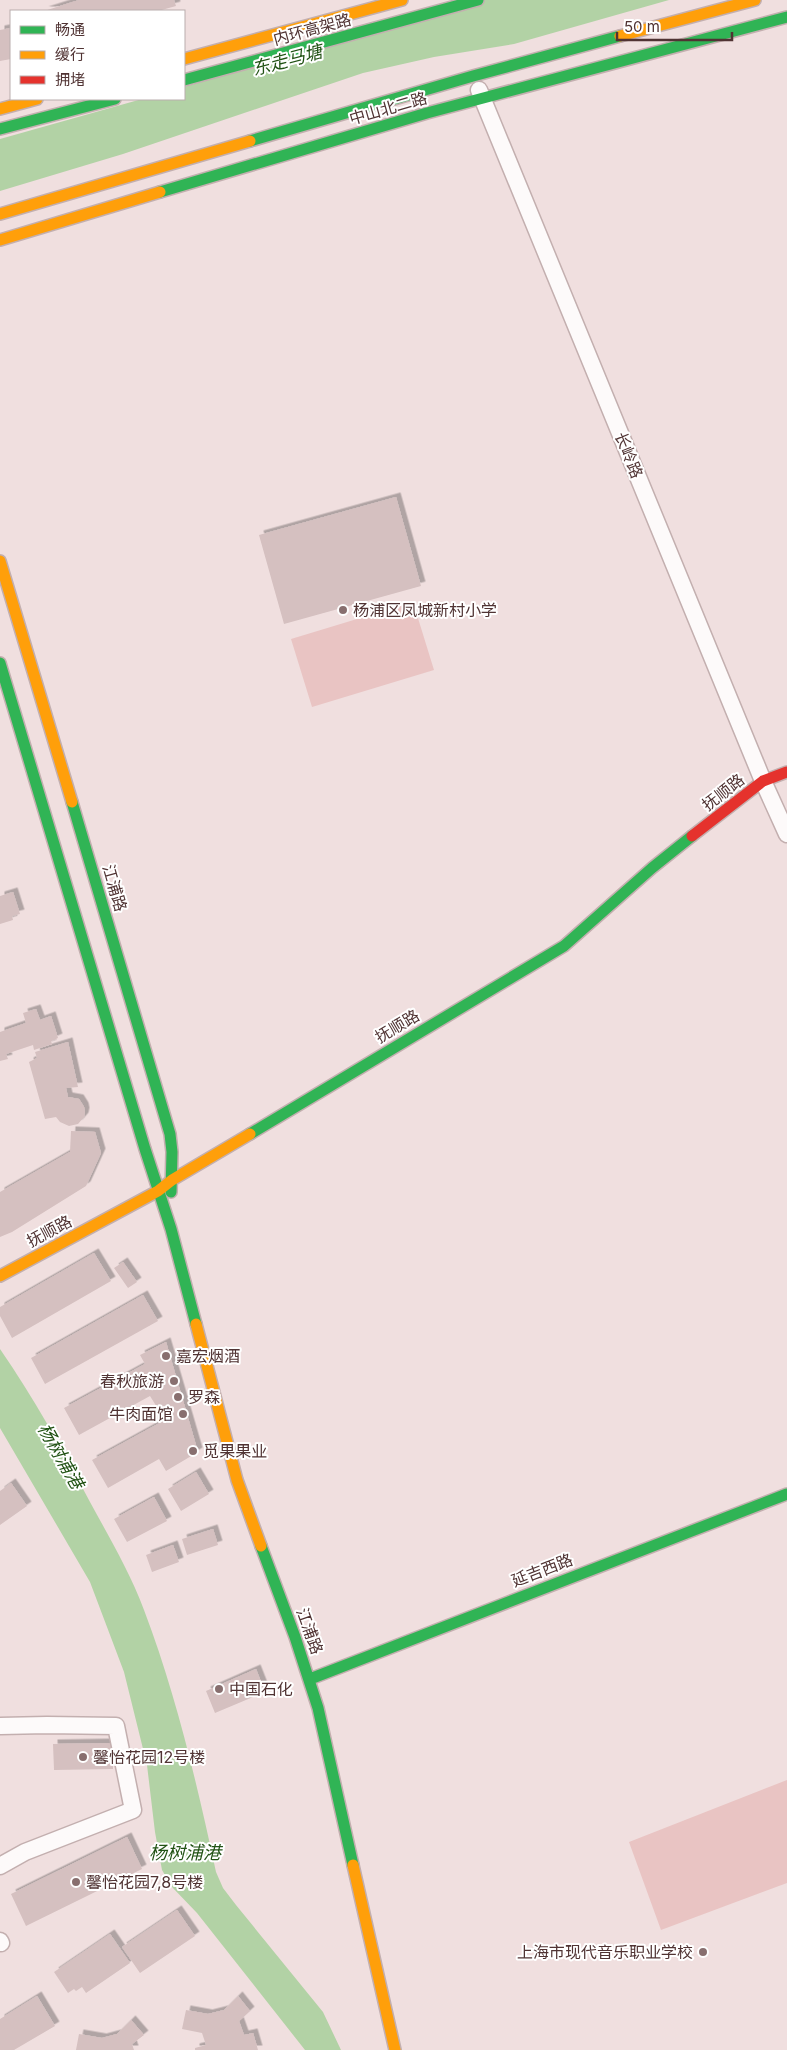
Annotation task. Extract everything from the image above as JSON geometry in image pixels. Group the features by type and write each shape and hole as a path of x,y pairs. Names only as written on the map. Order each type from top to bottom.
{"main road":[{"path":"185,50 357,0"},
{"name":"内环高架路","path":"185,59 402,0"},
{"name":"内环高架路","path":"185,80 478,0"},
{"name":"中山北二路","path":"0,214 473,76 755,0"},
{"name":"中山北二路","path":"0,240 482,98 787,17"},
{"path":"0,109 33,100"},
{"path":"0,130 111,100"},
{"name":"江浦路","path":"0,561 170,1134 172,1152 171,1229"},
{"name":"江浦路","path":"0,663 171,1229 237,1480 310,1679 328,1750 395,2050"},
{"name":"抚顺路","path":"0,1276 158,1191 172,1180 564,946 652,868 763,781 787,772"},
{"name":"延吉西路","path":"310,1679 787,1494"}],"street":[{"name":"长岭路","path":"473,76 763,781 787,834"},
{"path":"0,1726 116,1726 134,1810 25,1852 0,1866"}],"shaded area":[{"path":"413,602 434,670 312,707 291,639"},
{"path":"787,1780 787,1883 661,1930 629,1842"}],"water":[{"name":"东走马塘","path":"482,0 669,0 514,44 434,57 363,73 123,154 0,191 0,139 138,100 185,100 185,87"},
{"name":"杨树浦港","path":"0,1349 58,1443 119,1555 138,1596 156,1642 176,1707 216,1872 223,1888 323,2012 341,2050 305,2050 197,1913 172,1887 162,1870 155,1832 147,1765 124,1672 90,1582 0,1428"}],"building":[{"path":"79,0 174,0 176,6 162,10 47,10"},
{"path":"10,28 10,59 0,61 0,30"},
{"path":"396,497 421,586 284,624 259,535"},
{"path":"13,892 20,914 12,916 13,920 0,924 0,896"},
{"path":"36,1009 40,1020 51,1016 58,1038 51,1041 52,1044 34,1050 33,1045 6,1054 8,1059 0,1061 0,1032 26,1023 23,1013"},
{"path":"68,1042 78,1087 66,1088 68,1097 79,1099 85,1112 84,1117 78,1124 69,1126 60,1122 56,1117 45,1119 29,1062 37,1058 35,1052"},
{"path":"71,1131 95,1132 101,1153 86,1186 12,1232 0,1237 0,1192 70,1152"},
{"path":"94,1253 111,1281 12,1338 0,1316 0,1307"},
{"path":"123,1262 137,1282 128,1288 114,1268"},
{"path":"143,1295 158,1321 45,1384 31,1358"},
{"path":"166,1342 198,1452 166,1471 159,1459 108,1488 92,1460 165,1420 150,1396 79,1435 64,1408 145,1364 140,1355"},
{"path":"196,1472 209,1494 181,1511 168,1489"},
{"path":"11,1483 27,1506 0,1525 0,1491"},
{"path":"154,1497 167,1521 127,1542 114,1519"},
{"path":"213,1529 218,1545 187,1555 182,1539"},
{"path":"173,1545 179,1562 152,1572 146,1555"},
{"path":"256,1669 265,1692 215,1713 206,1691"},
{"name":"馨怡花园12号楼","path":"112,1743 113,1769 54,1770 53,1744"},
{"name":"馨怡花园7,8号楼","path":"127,1837 142,1869 26,1926 11,1894"},
{"path":"177,1910 195,1936 140,1973 122,1947"},
{"path":"110,1934 130,1963 86,1993 82,1987 68,1993 54,1972"},
{"path":"37,1996 55,2026 14,2050 0,2050 0,2019"},
{"path":"238,1996 250,2011 239,2021 244,2035 253,2033 258,2050 195,2050 195,2048 206,2045 202,2033 182,2029 186,2010 208,2014 224,2010"},
{"path":"131,2020 144,2035 132,2044 134,2050 76,2050 79,2034 102,2038 117,2034"}],"traffic: fast":[{"path":"185,80 478,0"},
{"path":"160,192 427,113 787,17"},
{"path":"250,141 473,76 620,36"},
{"path":"0,129 111,100"},
{"path":"0,663 145,1149 171,1229 196,1324"},
{"path":"72,802 170,1134 172,1152 171,1192"},
{"path":"250,1134 564,946 652,868 692,836"},
{"path":"310,1679 787,1494"},
{"path":"261,1546 295,1637 318,1708 353,1865"}],"traffic: slow":[{"path":"185,59 402,0"},
{"path":"620,36 755,0"},
{"path":"0,109 33,100"},
{"path":"0,214 250,141"},
{"path":"0,240 160,192"},
{"path":"0,561 72,802"},
{"path":"0,1276 158,1191 172,1180 250,1134"},
{"path":"196,1324 237,1480 261,1546"},
{"path":"353,1865 395,2050"}],"traffic: jam":[{"path":"692,836 763,781 787,772"}],"place":[{"name":"杨浦区凤城新村小学","path":"343,610"},
{"name":"嘉宏烟酒","path":"166,1356"},
{"name":"春秋旅游","path":"174,1381"},
{"name":"罗森","path":"178,1397"},
{"name":"牛肉面馆","path":"183,1414"},
{"name":"觅果果业","path":"193,1451"},
{"name":"中国石化","path":"219,1689"},
{"name":"馨怡花园12号楼","path":"83,1757"},
{"name":"馨怡花园7,8号楼","path":"76,1882"},
{"name":"上海市现代音乐职业学校","path":"703,1952"}]}
